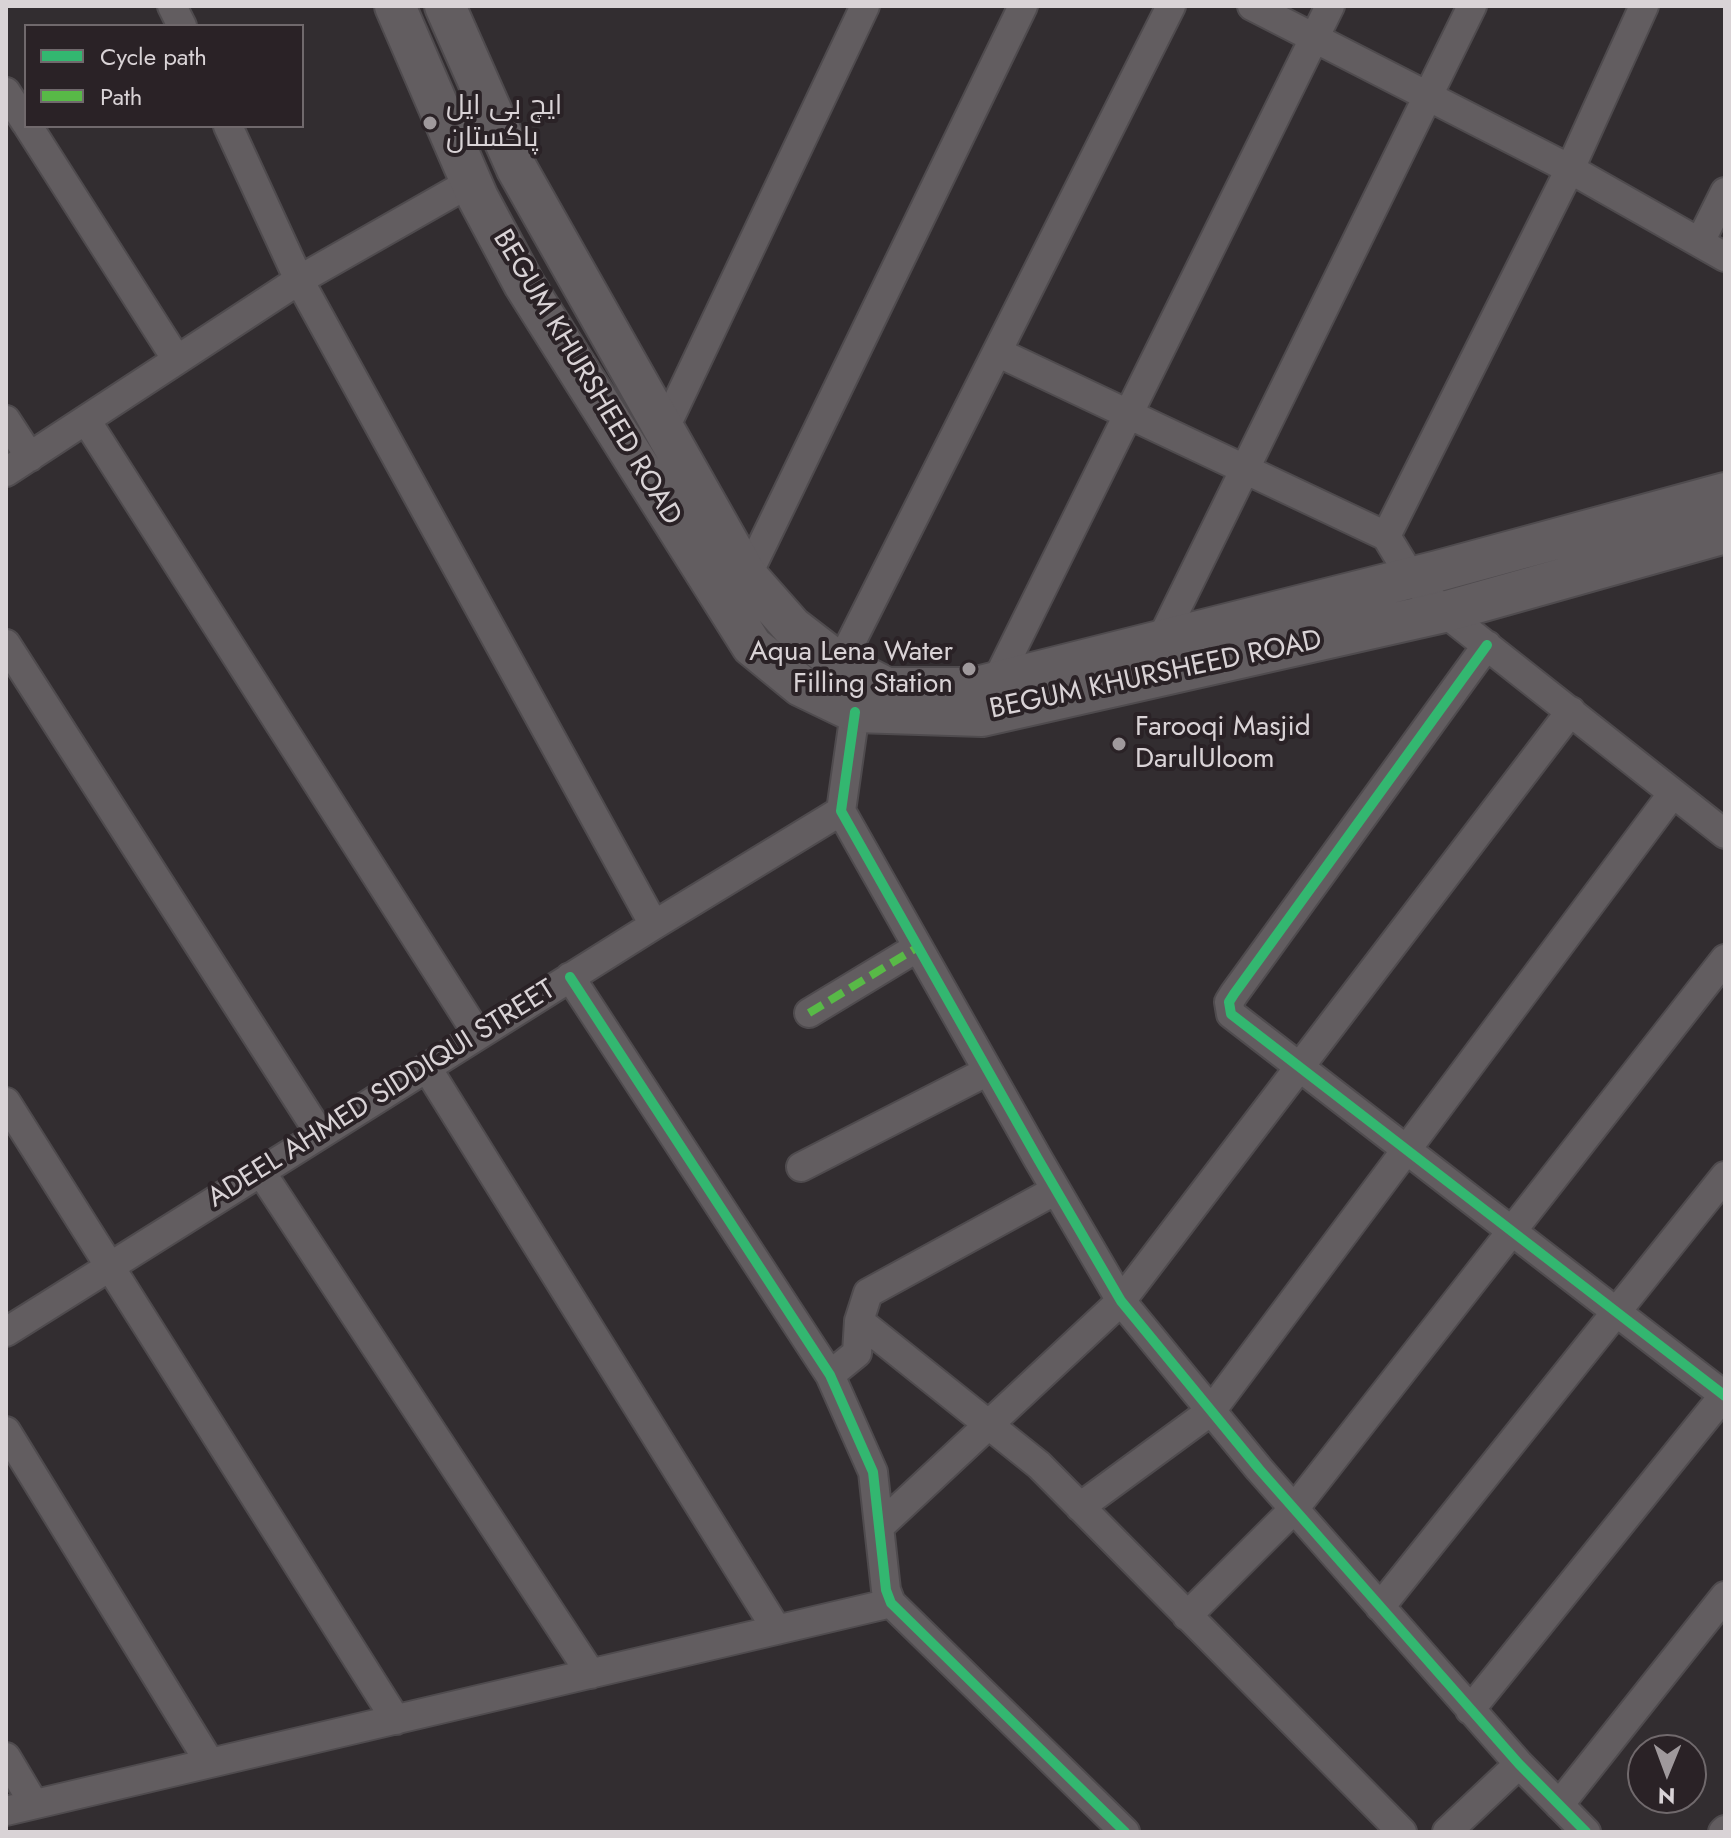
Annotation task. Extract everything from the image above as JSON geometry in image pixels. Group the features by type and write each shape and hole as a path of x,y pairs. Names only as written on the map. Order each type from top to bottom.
{"main road":[{"name":"BEGUM KHURSHEED ROAD","path":"395,6 471,182 524,284 752,646 801,686 855,712 982,716 1444,612 1725,533"},
{"path":"445,6 517,169 747,576 792,627 840,664 887,688 973,688 1411,577 1725,493"}],"street":[{"path":"172,6 181,24"},
{"path":"664,430 865,6"},
{"path":"747,576 1023,6"},
{"path":"840,664 1171,6"},
{"path":"1252,6 1570,169 1725,257"},
{"path":"996,682 1330,6"},
{"path":"1161,640 1472,6"},
{"path":"1386,536 1570,169 1644,6"},
{"path":"6,92 24,120"},
{"path":"29,128 177,360"},
{"path":"229,128 299,280 654,925"},
{"path":"6,472 299,280 471,182"},
{"path":"1700,242 1725,192"},
{"path":"997,352 1386,536 1411,577 1444,612 1725,833"},
{"path":"6,420 30,457"},
{"path":"86,420 478,1035"},
{"path":"6,644 320,1134"},
{"path":"1470,1710 1725,1395 1231,1014 1229,1002 1487,645"},
{"path":"879,1527 1121,1301 1571,711"},
{"path":"855,712 841,811 1121,1301 1294,1509 1470,1710 1586,1832"},
{"path":"1080,1507 1211,1411 1673,793"},
{"name":"ADEEL AHMED SIDDIQUI STREET","path":"6,1332 570,977 841,811"},
{"path":"809,1013 918,947"},
{"path":"1187,1616 1294,1509 1725,959"},
{"path":"570,977 830,1375 873,1472 886,1590 891,1603 1125,1832"},
{"path":"427,1068 777,1630"},
{"path":"801,1167 988,1071"},
{"path":"6,1102 396,1720"},
{"path":"261,1172 591,1674"},
{"path":"1380,1607 1725,1176"},
{"path":"830,1375 857,1353 859,1321 868,1293 1056,1190"},
{"path":"859,1321 1039,1465 1402,1832"},
{"path":"6,1431 210,1763"},
{"path":"1559,1805 1725,1596"},
{"path":"6,1811 891,1603"},
{"path":"6,1757 34,1804"},
{"path":"1447,1832 1519,1764"}],"marked path":[{"path":"809,1013 918,947"}],"cycle path":[{"path":"1487,645 1234,994 1229,1002 1231,1014 1725,1396"},
{"path":"855,712 841,811 1121,1301 1259,1469 1519,1764 1586,1832"},
{"path":"570,977 830,1375 873,1472 886,1590 891,1603 1125,1832"}],"place":[{"name":"ایچ بی ایل پاکستان","path":"430,123"},
{"name":"Aqua Lena Water Filling Station","path":"969,669"},
{"name":"Farooqi Masjid DarulUloom","path":"1119,744"}]}
